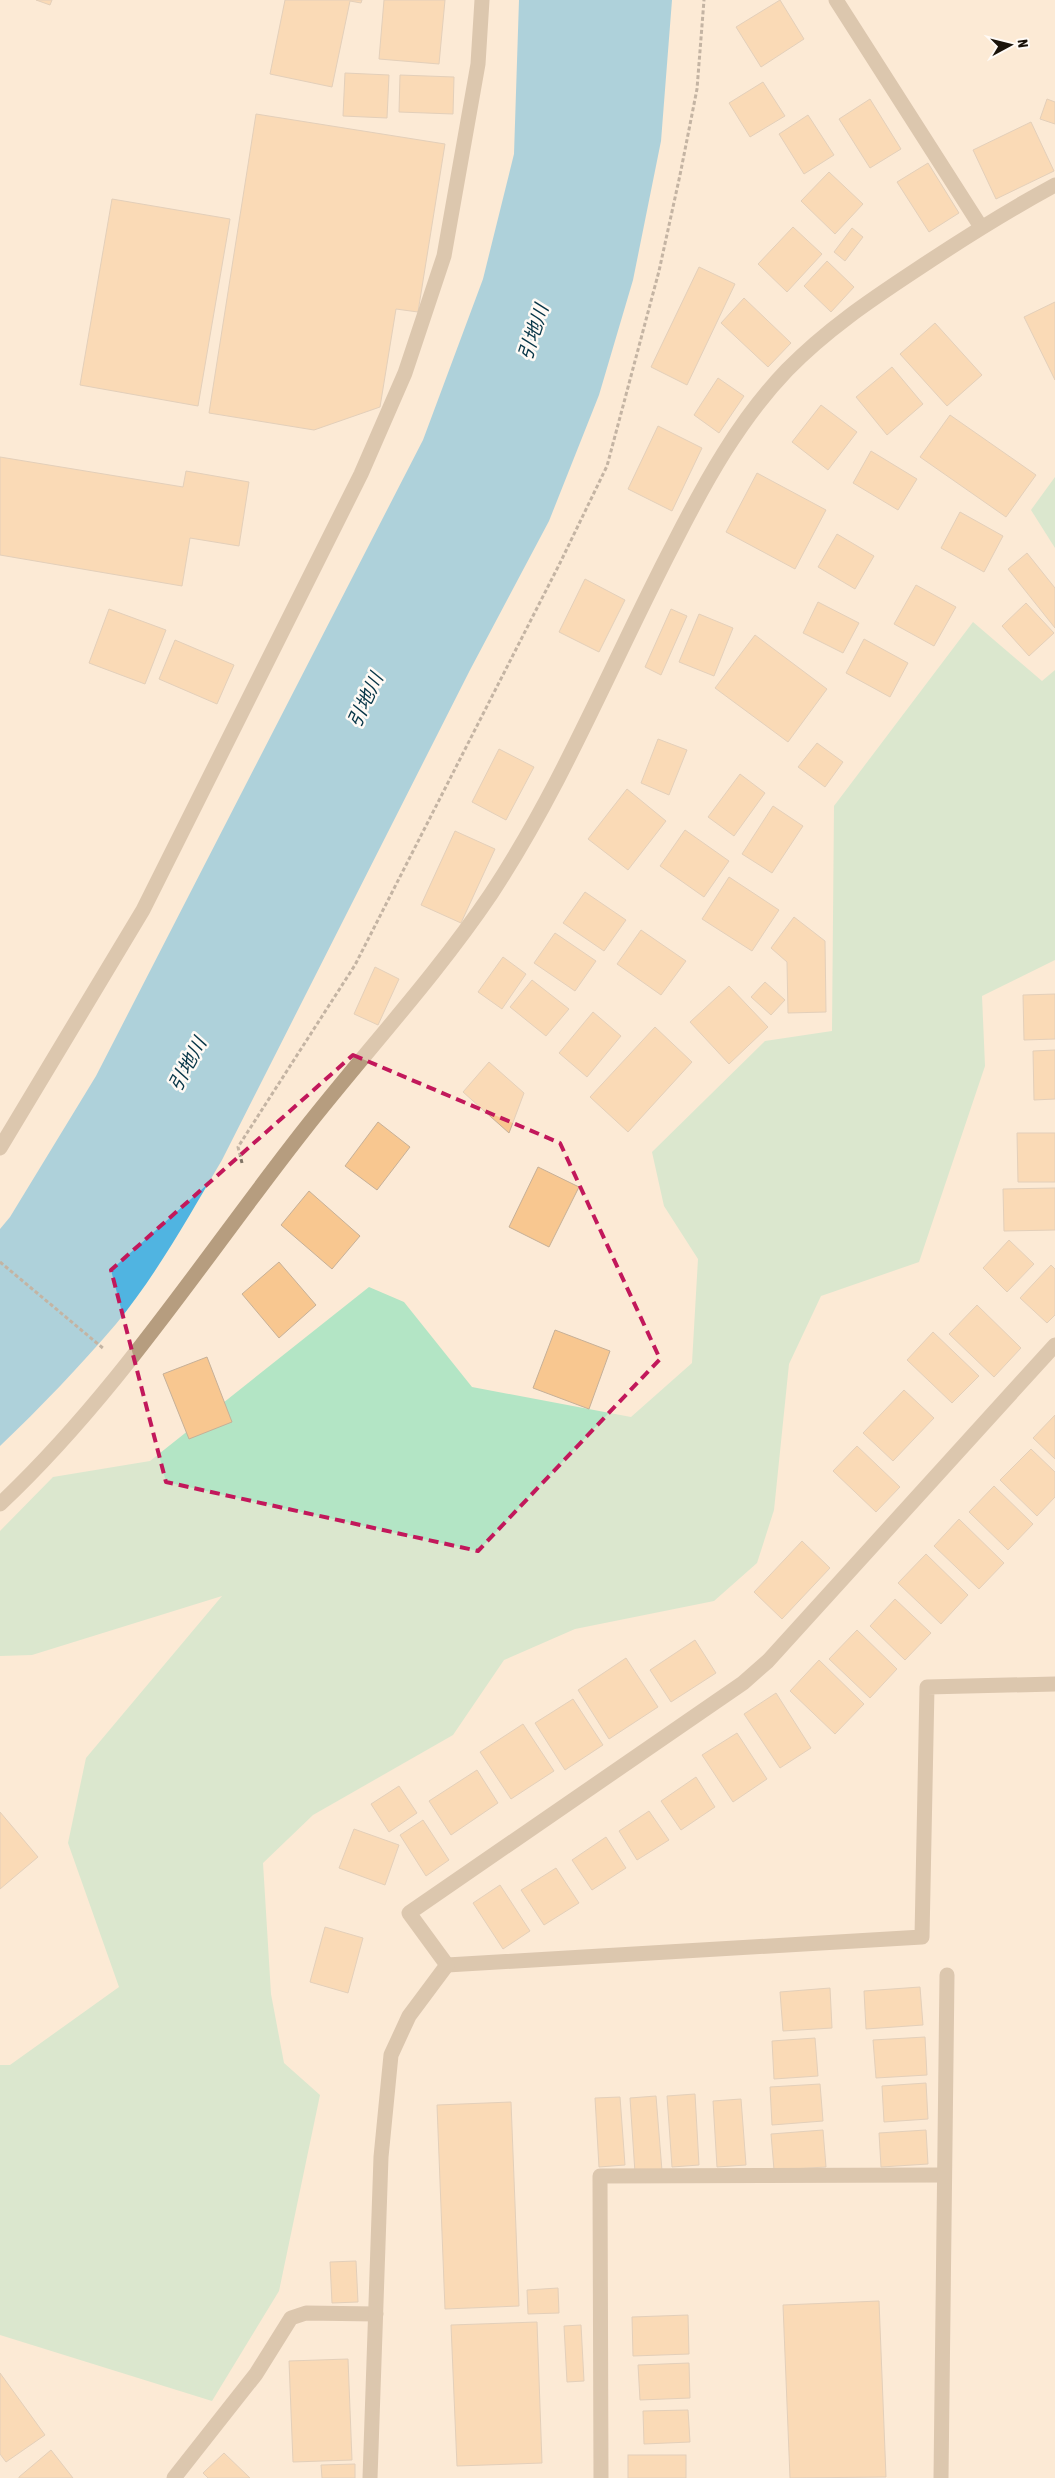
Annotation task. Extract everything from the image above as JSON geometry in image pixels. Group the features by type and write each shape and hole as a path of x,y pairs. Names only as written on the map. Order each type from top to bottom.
{"street":[{"path":"0,1148 144,910 361,474 404,373 444,256 478,64 482,0"},
{"path":"836,0 981,226"},
{"path":"0,1504 36,1470 123,1366 302,1132 432,972 491,894 566,765 657,575 698,495 740,427 786,371 845,317 981,226 1055,185"},
{"path":"447,1965 409,1913 743,1683 768,1661 1055,1345"},
{"path":"447,1965 922,1938 927,1687 1055,1684"},
{"path":"370,2478 381,2157 391,2055 409,2016 447,1965"},
{"path":"941,2478 947,1974"},
{"path":"601,2478 600,2176 944,2175"},
{"path":"174,2478 256,2374 291,2318 306,2313 376,2314"}],"path":[{"path":"251,1200 238,1147 355,965 560,563 607,466 659,271 680,175 697,89 704,0"},
{"path":"0,1262 102,1347"}],"highlighted area":[{"path":"353,1055 560,1143 660,1359 478,1551 166,1482 111,1270"}],"green space":[{"path":"1055,477 1055,548 1031,510"},
{"path":"973,622 1042,681 1055,670 1055,960 982,996 985,1066 919,1262 821,1296 789,1364 774,1510 757,1563 714,1601 575,1629 504,1660 453,1735 313,1815 263,1863 271,1994 284,2063 320,2095 279,2291 212,2401 0,2335 0,2065 10,2065 119,1987 68,1843 86,1758 222,1596 32,1655 0,1656 0,1531 53,1477 150,1461 369,1287 404,1302 472,1387 631,1417 692,1363 698,1259 664,1206 652,1152 765,1041 832,1031 834,806"}],"water":[{"name":"引地川","path":"519,0 672,0 661,141 633,280 599,395 549,521 470,670 222,1160 172,1244 131,1305 74,1371 0,1446 0,1229 10,1217 96,1076 423,440 483,279 514,154"}],"building":[{"path":"36,0 52,0 50,5"},
{"path":"285,0 362,0 361,3 350,1 332,87 270,74"},
{"path":"384,0 445,0 439,64 379,59"},
{"path":"780,0 804,39 761,67 736,27"},
{"path":"345,73 389,75 387,118 343,116"},
{"path":"400,75 454,77 453,114 399,112"},
{"path":"763,82 785,116 750,137 729,103"},
{"path":"870,99 901,149 870,168 839,119"},
{"path":"1047,99 1055,102 1055,124 1040,119"},
{"path":"256,114 445,144 418,312 396,309 380,407 314,430 209,413"},
{"path":"808,115 834,155 804,174 779,134"},
{"path":"1031,122 1054,171 996,199 973,150"},
{"path":"928,163 959,213 929,232 897,182"},
{"path":"829,172 863,204 835,234 801,201"},
{"path":"112,199 230,219 198,406 80,385"},
{"path":"793,227 822,254 787,292 758,264"},
{"path":"852,228 863,237 845,261 834,252"},
{"path":"827,261 854,287 831,312 804,286"},
{"path":"699,267 735,284 687,385 651,367"},
{"path":"744,298 791,343 768,367 721,323"},
{"path":"1055,302 1055,380 1024,317"},
{"path":"935,323 982,375 947,406 900,354"},
{"path":"892,367 923,404 887,435 856,397"},
{"path":"718,378 744,396 719,433 694,415"},
{"path":"821,405 857,432 828,470 792,442"},
{"path":"950,415 1036,475 1006,517 920,457"},
{"path":"658,426 702,448 672,511 628,489"},
{"path":"871,451 917,479 898,510 853,483"},
{"path":"0,457 183,487 186,471 249,482 239,546 190,538 182,586 0,555"},
{"path":"757,473 826,510 795,569 726,532"},
{"path":"960,512 1003,536 984,572 941,548"},
{"path":"837,534 874,556 855,589 818,567"},
{"path":"1027,553 1055,588 1055,628 1008,569"},
{"path":"585,579 625,600 599,652 559,632"},
{"path":"916,585 956,607 934,646 894,624"},
{"path":"818,602 859,623 843,653 803,633"},
{"path":"1026,603 1054,633 1029,656 1002,626"},
{"path":"109,609 166,630 145,684 89,663"},
{"path":"671,609 687,616 661,675 645,667"},
{"path":"699,614 733,628 714,676 679,662"},
{"path":"755,635 827,689 788,742 715,688"},
{"path":"864,639 908,663 890,697 846,673"},
{"path":"175,640 234,665 217,704 159,679"},
{"path":"658,739 687,750 669,795 641,783"},
{"path":"817,743 843,762 825,787 798,767"},
{"path":"499,749 534,767 506,820 472,802"},
{"path":"740,774 765,793 734,836 708,817"},
{"path":"627,789 666,821 628,870 588,839"},
{"path":"773,806 803,826 772,873 742,854"},
{"path":"685,830 729,861 704,897 660,866"},
{"path":"455,831 495,849 461,923 421,905"},
{"path":"729,877 779,910 752,951 702,919"},
{"path":"585,892 626,920 604,951 563,923"},
{"path":"794,917 825,941 826,1012 788,1013 787,962 771,948"},
{"path":"641,930 686,961 661,995 617,964"},
{"path":"555,933 596,961 575,991 534,963"},
{"path":"503,957 526,974 502,1009 478,992"},
{"path":"375,967 399,979 378,1025 354,1014"},
{"path":"532,980 569,1009 546,1036 510,1007"},
{"path":"765,982 785,1000 771,1015 751,997"},
{"path":"729,986 768,1027 729,1064 690,1022"},
{"path":"1055,994 1055,1039 1024,1040 1023,995"},
{"path":"593,1012 621,1036 587,1077 559,1053"},
{"path":"655,1027 692,1062 628,1132 590,1097"},
{"path":"1055,1050 1055,1099 1034,1100 1033,1051"},
{"path":"489,1062 524,1093 509,1133 463,1092"},
{"path":"378,1122 410,1147 377,1190 345,1166"},
{"path":"1017,1133 1055,1133 1055,1182 1018,1182"},
{"path":"538,1167 579,1187 549,1247 509,1227"},
{"path":"1055,1188 1055,1230 1004,1231 1003,1189"},
{"path":"309,1191 360,1236 332,1269 281,1225"},
{"path":"1009,1240 1034,1264 1007,1292 983,1268"},
{"path":"279,1262 316,1305 279,1338 242,1294"},
{"path":"1051,1265 1055,1269 1055,1315 1047,1323 1020,1298"},
{"path":"977,1305 1021,1348 994,1377 949,1334"},
{"path":"555,1330 610,1351 589,1409 533,1388"},
{"path":"933,1332 979,1376 952,1403 907,1360"},
{"path":"207,1357 232,1422 189,1439 163,1374"},
{"path":"904,1390 934,1418 893,1461 863,1433"},
{"path":"1055,1415 1055,1459 1033,1438"},
{"path":"857,1446 900,1487 876,1512 833,1471"},
{"path":"1031,1449 1055,1472 1055,1497 1037,1516 1000,1480"},
{"path":"994,1486 1033,1524 1008,1550 969,1512"},
{"path":"959,1519 1004,1563 979,1589 934,1546"},
{"path":"802,1541 830,1568 782,1619 754,1592"},
{"path":"926,1554 968,1595 941,1624 898,1583"},
{"path":"895,1599 931,1633 905,1660 870,1626"},
{"path":"857,1630 897,1669 870,1698 829,1659"},
{"path":"695,1640 716,1673 671,1702 650,1670"},
{"path":"626,1658 658,1707 609,1739 578,1690"},
{"path":"819,1660 864,1704 835,1734 790,1691"},
{"path":"776,1693 811,1748 780,1768 744,1714"},
{"path":"573,1699 603,1745 565,1770 535,1723"},
{"path":"523,1724 554,1771 511,1799 480,1752"},
{"path":"737,1733 767,1779 733,1802 702,1755"},
{"path":"477,1770 498,1803 451,1835 429,1801"},
{"path":"696,1777 715,1807 681,1830 661,1801"},
{"path":"399,1786 417,1813 389,1832 371,1804"},
{"path":"649,1811 669,1840 637,1860 619,1831"},
{"path":"0,1812 38,1857 0,1889"},
{"path":"423,1820 449,1860 426,1876 400,1835"},
{"path":"354,1829 399,1845 385,1885 339,1868"},
{"path":"606,1837 626,1868 592,1890 572,1860"},
{"path":"556,1868 579,1903 544,1925 521,1890"},
{"path":"500,1885 530,1931 503,1949 473,1903"},
{"path":"325,1927 363,1938 348,1993 310,1982"},
{"path":"920,1987 923,2025 866,2029 864,1991"},
{"path":"830,1988 832,2028 783,2031 780,1992"},
{"path":"925,2037 927,2075 876,2078 873,2040"},
{"path":"815,2038 818,2076 774,2079 772,2041"},
{"path":"926,2083 928,2119 884,2122 882,2086"},
{"path":"820,2084 823,2121 772,2125 770,2087"},
{"path":"695,2094 699,2165 672,2167 667,2096"},
{"path":"656,2096 662,2171 635,2173 630,2098"},
{"path":"620,2097 625,2165 599,2167 595,2098"},
{"path":"741,2099 746,2165 717,2167 713,2101"},
{"path":"511,2102 519,2306 445,2309 437,2105"},
{"path":"823,2130 826,2167 774,2170 771,2134"},
{"path":"926,2130 928,2164 881,2167 879,2133"},
{"path":"356,2261 358,2302 332,2303 330,2262"},
{"path":"558,2288 559,2313 528,2314 527,2290"},
{"path":"879,2301 886,2477 790,2478 783,2305"},
{"path":"688,2315 689,2354 633,2356 632,2317"},
{"path":"537,2322 542,2463 457,2466 451,2325"},
{"path":"581,2325 584,2381 567,2382 564,2326"},
{"path":"348,2359 352,2460 293,2462 289,2361"},
{"path":"689,2363 690,2398 640,2400 638,2365"},
{"path":"0,2373 45,2435 6,2462 0,2454"},
{"path":"688,2410 690,2442 644,2444 643,2411"},
{"path":"51,2450 73,2478 19,2478 19,2477"},
{"path":"224,2453 250,2478 208,2478 203,2473"},
{"path":"628,2455 686,2455 686,2478 628,2478"},
{"path":"355,2464 355,2478 322,2478 321,2465"}]}
